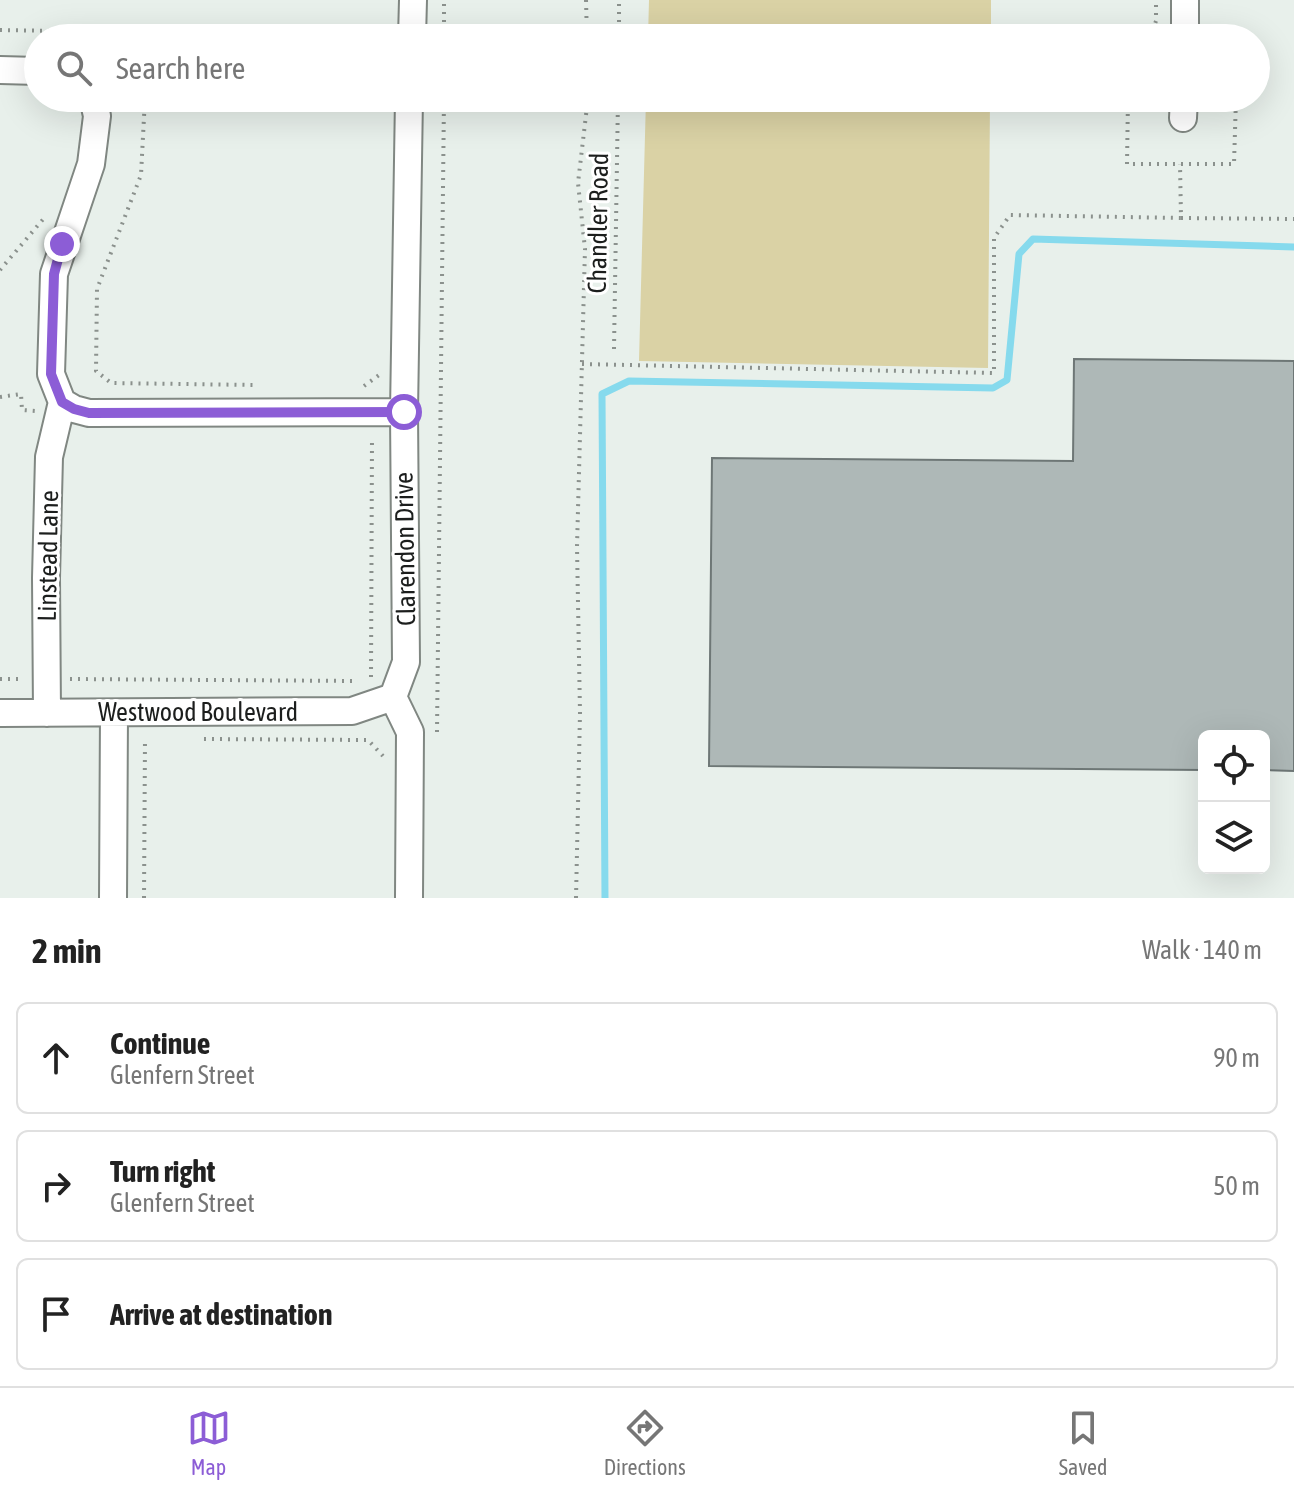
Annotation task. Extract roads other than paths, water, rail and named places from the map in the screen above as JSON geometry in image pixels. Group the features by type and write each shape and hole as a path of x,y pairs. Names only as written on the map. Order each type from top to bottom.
{"street":[{"path":"412,24 413,0"},
{"path":"1185,0 1185,24"},
{"path":"0,70 24,71"},
{"path":"96,112 91,164 54,274 51,374 62,402 89,413 404,412"},
{"name":"Clarendon Drive","path":"393,697 406,662 404,412 409,112"},
{"name":"Linstead Lane","path":"47,713 49,457 62,402"},
{"path":"393,697 410,732 409,898"},
{"name":"Westwood Boulevard","path":"0,713 47,713 114,726 352,711 393,697"},
{"path":"113,898 114,726"}],"waterway":[{"path":"605,898 602,394 629,381 993,388 1007,380 1019,254 1033,239 1294,247"}]}
